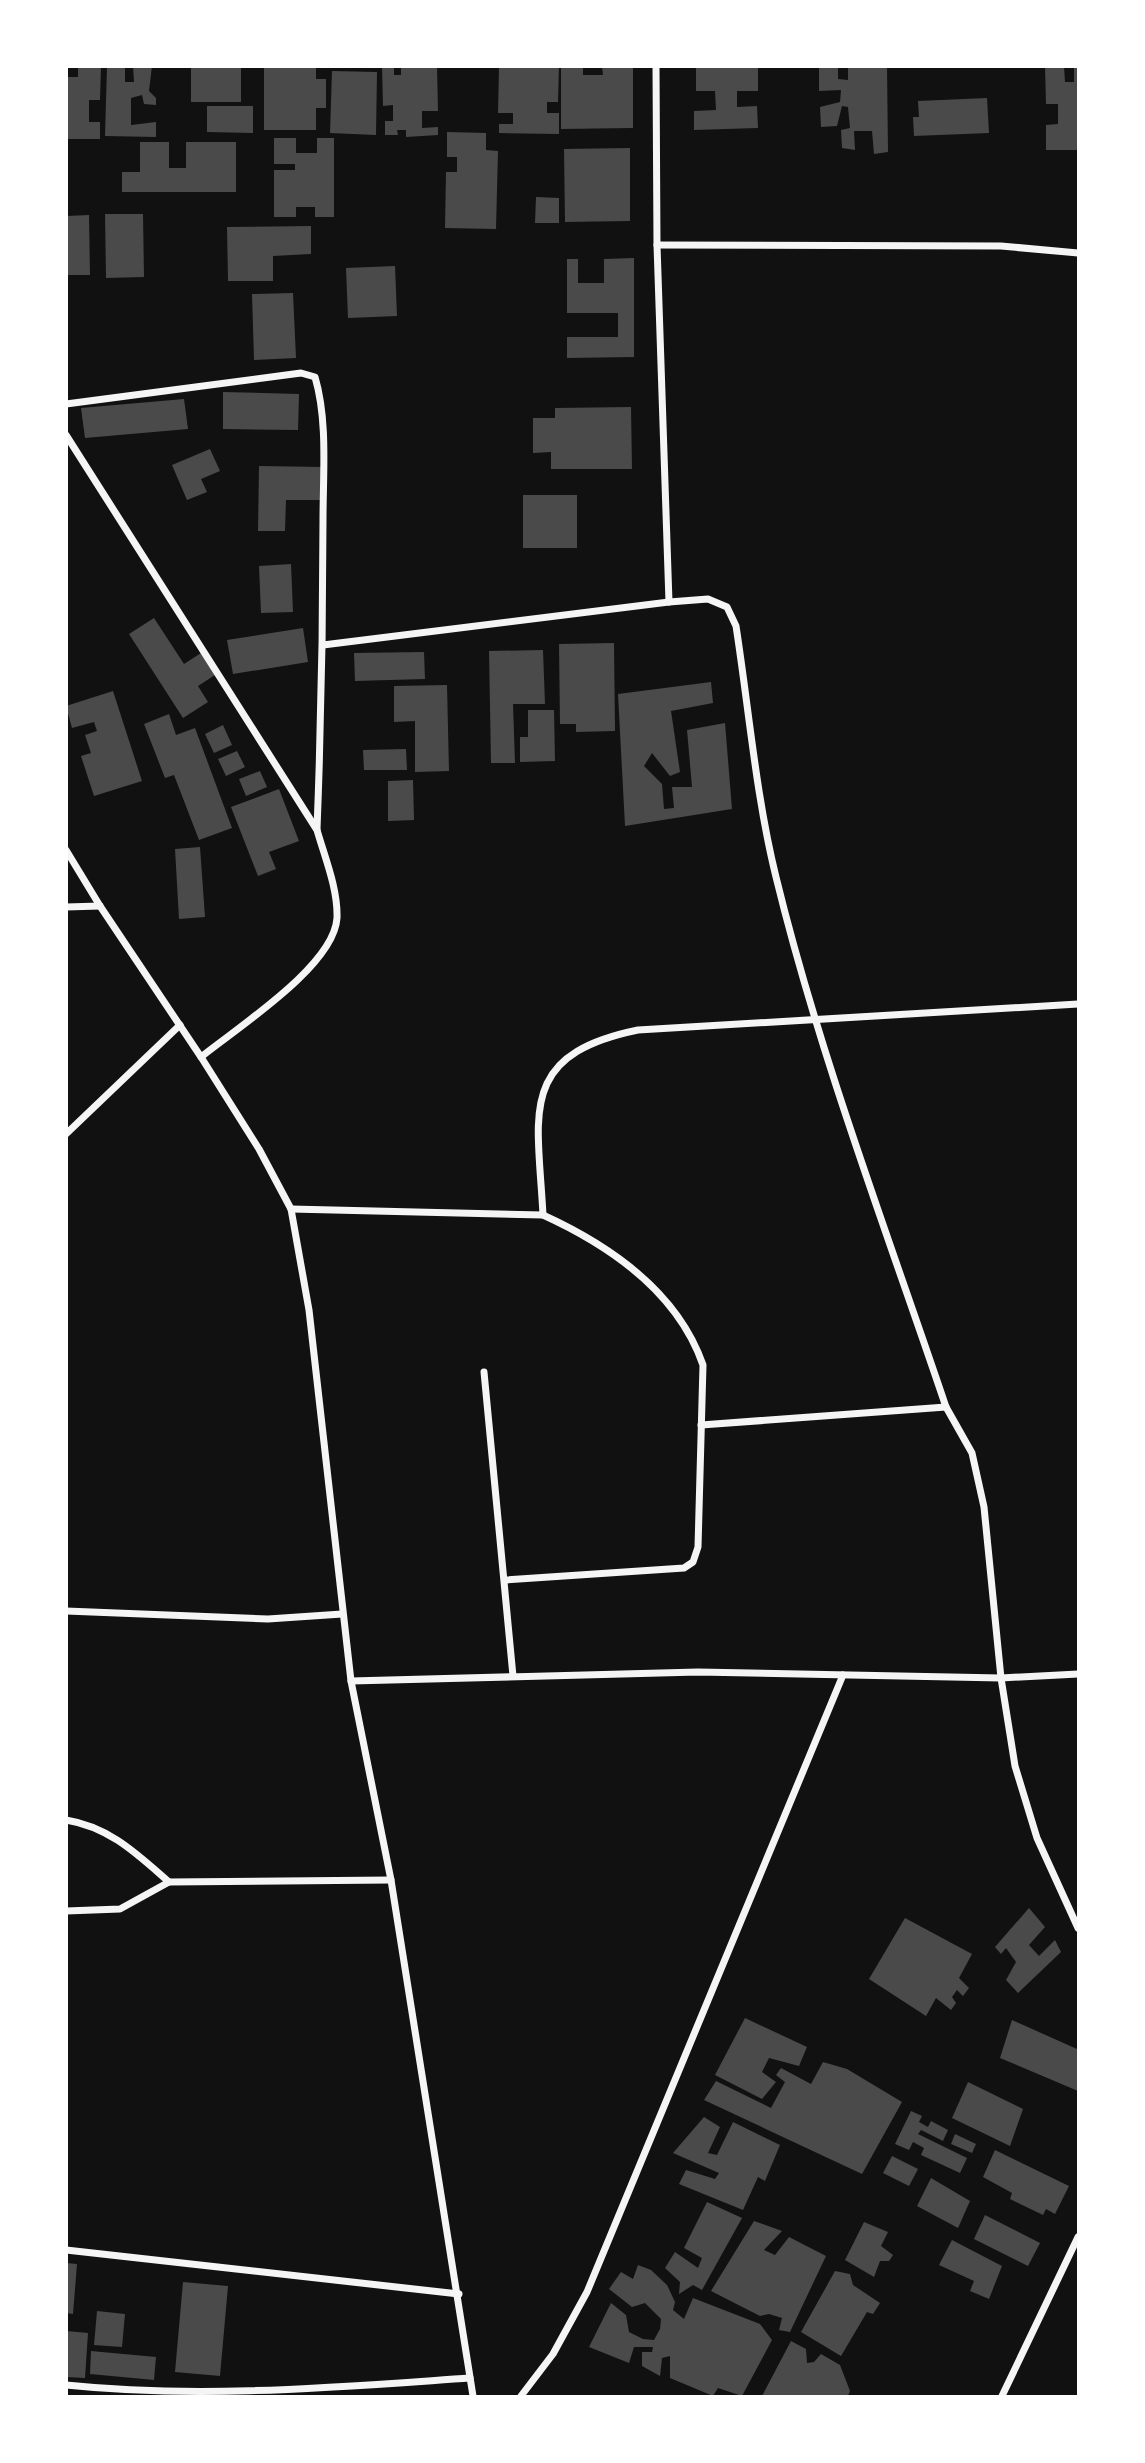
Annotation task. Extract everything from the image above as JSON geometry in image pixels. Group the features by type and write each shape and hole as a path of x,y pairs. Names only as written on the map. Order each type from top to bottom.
{"street":[{"path":"656,66 657,244 669,602"},
{"path":"657,244 1001,246 1079,253"},
{"path":"66,404 301,373 315,377 320,394 323,474 323,645 317,830"},
{"path":"66,435 317,830 335,892 337,920 327,949 310,969 201,1056"},
{"path":"323,645 669,602 708,599 727,607 737,626 765,825 776,877 816,1020 946,1407 972,1452 984,1507 1001,1678 1015,1766 1037,1838 1079,1928"},
{"path":"66,850 100,906 201,1056 259,1149 291,1209 309,1310 351,1681 391,1880 474,2396"},
{"path":"66,907 100,906"},
{"path":"543,1215 538,1107 550,1075 579,1050 607,1037 638,1030 1079,1004"},
{"path":"66,1134 180,1025"},
{"path":"291,1209 543,1215 576,1230 651,1283 671,1305 694,1340 703,1365 698,1548 693,1562 684,1567 505,1580"},
{"path":"484,1372 513,1676"},
{"path":"701,1425 946,1407"},
{"path":"66,1611 268,1619 342,1614"},
{"path":"351,1681 698,1672 1001,1678 1079,1675"},
{"path":"521,2396 553,2354 587,2292 843,1675"},
{"path":"66,1820 88,1823 122,1841 169,1882"},
{"path":"66,1911 120,1909 169,1882 391,1880"},
{"path":"1002,2396 1079,2237"},
{"path":"66,2250 459,2294"},
{"path":"66,2385 236,2389 470,2378"}],"building":[{"path":"78,66 101,66 100,100 89,100 89,122 100,122 100,139 66,139 66,77 78,77"},
{"path":"107,66 125,66 125,82 134,82 133,66 152,66 149,91 156,98 156,105 144,104 142,95 131,98 131,125 156,122 156,137 105,136"},
{"path":"191,66 241,66 241,102 191,102"},
{"path":"264,66 316,66 316,79 326,79 326,108 316,108 316,130 264,130"},
{"path":"382,66 394,66 394,75 401,75 401,66 437,66 438,111 422,111 422,128 438,127 438,135 406,137 406,130 397,130 398,135 385,135 385,121 393,121 393,105 383,106"},
{"path":"499,66 559,66 558,102 547,102 547,113 559,113 559,134 499,133 499,124 513,124 513,113 498,113"},
{"path":"561,66 583,66 583,75 603,75 602,66 633,66 633,128 561,129"},
{"path":"696,66 758,66 758,91 737,91 737,107 757,106 758,128 694,130 694,111 716,110 715,91 696,91"},
{"path":"819,66 838,66 838,79 848,80 848,66 887,66 888,152 874,154 872,131 854,131 855,150 842,148 841,130 850,128 848,107 842,106 837,126 821,127 820,107 840,102 841,90 819,91"},
{"path":"1045,66 1064,66 1065,82 1074,82 1074,68 1078,68 1078,150 1046,150 1046,125 1058,124 1058,104 1046,104"},
{"path":"332,71 377,72 376,135 330,133"},
{"path":"987,98 989,133 914,136 913,117 919,117 918,101"},
{"path":"207,106 253,106 253,133 207,132"},
{"path":"447,132 486,133 486,150 498,151 496,229 445,228 446,172 457,172 457,157 447,157"},
{"path":"274,138 296,138 296,153 317,153 317,138 334,138 334,217 315,217 315,207 296,207 296,217 274,217 274,170 295,170 295,164 274,164"},
{"path":"140,142 169,142 169,168 186,168 186,142 236,142 236,192 122,192 122,172 140,172"},
{"path":"630,148 630,221 565,222 564,149"},
{"path":"536,197 559,198 559,223 535,223"},
{"path":"105,214 143,214 144,277 106,278"},
{"path":"89,215 90,275 66,275 66,216"},
{"path":"311,226 311,254 273,256 273,281 228,281 227,227"},
{"path":"634,258 634,357 567,358 567,337 618,337 618,313 567,313 567,259 578,259 578,283 604,283 604,259"},
{"path":"395,266 397,316 348,318 346,268"},
{"path":"293,293 296,358 254,360 252,294"},
{"path":"223,392 299,394 298,430 223,429"},
{"path":"184,399 188,429 85,438 81,408"},
{"path":"631,407 632,469 551,469 551,452 533,453 533,418 555,418 555,408"},
{"path":"210,449 220,471 201,479 207,492 187,500 172,465"},
{"path":"259,466 322,467 321,500 286,500 285,531 258,531"},
{"path":"523,495 577,495 577,548 523,548"},
{"path":"291,564 293,612 261,613 259,566"},
{"path":"154,618 184,664 201,653 215,675 198,686 208,702 183,718 129,634"},
{"path":"303,628 308,662 233,674 227,640"},
{"path":"614,643 615,731 576,732 576,724 560,724 559,644"},
{"path":"543,650 545,704 513,704 515,763 491,763 489,651"},
{"path":"424,652 425,679 355,681 354,653"},
{"path":"711,682 713,703 671,711 680,772 670,776 652,753 644,766 662,784 664,809 674,808 672,787 692,787 687,730 725,723 732,809 625,826 618,694"},
{"path":"447,685 449,771 415,772 415,721 394,722 394,686"},
{"path":"113,691 142,781 94,796 81,756 91,753 85,735 97,731 94,722 72,728 66,706"},
{"path":"528,710 554,710 555,761 520,762 520,737 528,737"},
{"path":"169,714 176,735 195,728 232,828 199,840 174,775 165,778 144,724"},
{"path":"223,725 232,745 214,753 205,734"},
{"path":"406,749 407,770 364,770 363,750"},
{"path":"237,751 245,767 226,776 218,759"},
{"path":"260,771 267,787 246,796 239,779"},
{"path":"413,780 414,820 388,821 388,781"},
{"path":"279,789 299,841 269,852 276,869 258,876 231,807"},
{"path":"200,847 205,917 179,919 175,849"},
{"path":"1029,1908 1045,1927 1029,1945 1039,1956 1055,1940 1061,1952 1018,1993 1006,1980 1016,1962 1006,1948 1001,1954 995,1947"},
{"path":"905,1918 972,1954 959,1978 969,1988 963,1996 957,1990 952,1997 956,2003 951,2010 936,1998 926,2016 869,1979"},
{"path":"745,2018 807,2047 799,2066 769,2058 762,2072 776,2082 762,2099 715,2075"},
{"path":"1012,2020 1077,2049 1078,2091 1000,2058"},
{"path":"823,2062 847,2069 902,2102 862,2174 704,2100 716,2081 771,2108 785,2082 776,2075 781,2068 811,2084"},
{"path":"968,2082 1023,2109 1010,2146 952,2118"},
{"path":"911,2111 922,2116 919,2122 928,2127 931,2121 948,2130 943,2141 921,2130 918,2134 967,2158 960,2173 921,2155 924,2148 913,2142 909,2150 895,2144"},
{"path":"704,2117 720,2127 708,2153 717,2155 733,2122 780,2145 765,2181 758,2177 743,2210 679,2184 686,2170 715,2179 719,2173 673,2153"},
{"path":"955,2134 976,2144 972,2153 951,2144"},
{"path":"995,2150 1069,2186 1055,2214 1046,2209 1043,2215 1010,2199 1012,2193 983,2177"},
{"path":"892,2156 918,2169 909,2186 883,2173"},
{"path":"931,2178 970,2201 958,2228 917,2206"},
{"path":"707,2202 742,2218 702,2290 693,2285 679,2294 680,2282 665,2268 675,2252 698,2268 702,2258 684,2248"},
{"path":"985,2215 1040,2243 1028,2266 974,2239"},
{"path":"754,2221 782,2231 764,2250 775,2255 789,2237 826,2256 790,2332 779,2330 782,2318 769,2314 760,2316 711,2291"},
{"path":"864,2222 888,2232 881,2246 893,2255 889,2261 880,2261 874,2277 845,2260"},
{"path":"952,2240 1002,2266 989,2299 970,2291 974,2281 939,2265"},
{"path":"66,2263 77,2264 73,2314 66,2313"},
{"path":"638,2265 651,2270 667,2285 675,2302 673,2310 684,2319 693,2298 760,2324 772,2340 742,2396 718,2388 713,2396 670,2378 670,2356 662,2358 660,2376 642,2366 642,2352 652,2352 653,2347 634,2347 629,2363 589,2347 611,2303 626,2315 629,2332 643,2339 654,2340 660,2329 661,2319 645,2303 632,2307 609,2289 621,2272 633,2279"},
{"path":"835,2271 850,2274 853,2285 880,2303 873,2314 867,2312 841,2356 801,2332"},
{"path":"183,2282 228,2286 220,2376 175,2372"},
{"path":"97,2311 125,2314 122,2347 94,2345"},
{"path":"66,2331 88,2333 85,2378 66,2377"},
{"path":"791,2341 806,2349 807,2363 814,2362 821,2354 840,2365 850,2391 848,2396 762,2396"},
{"path":"91,2351 156,2357 154,2380 90,2374"}]}
